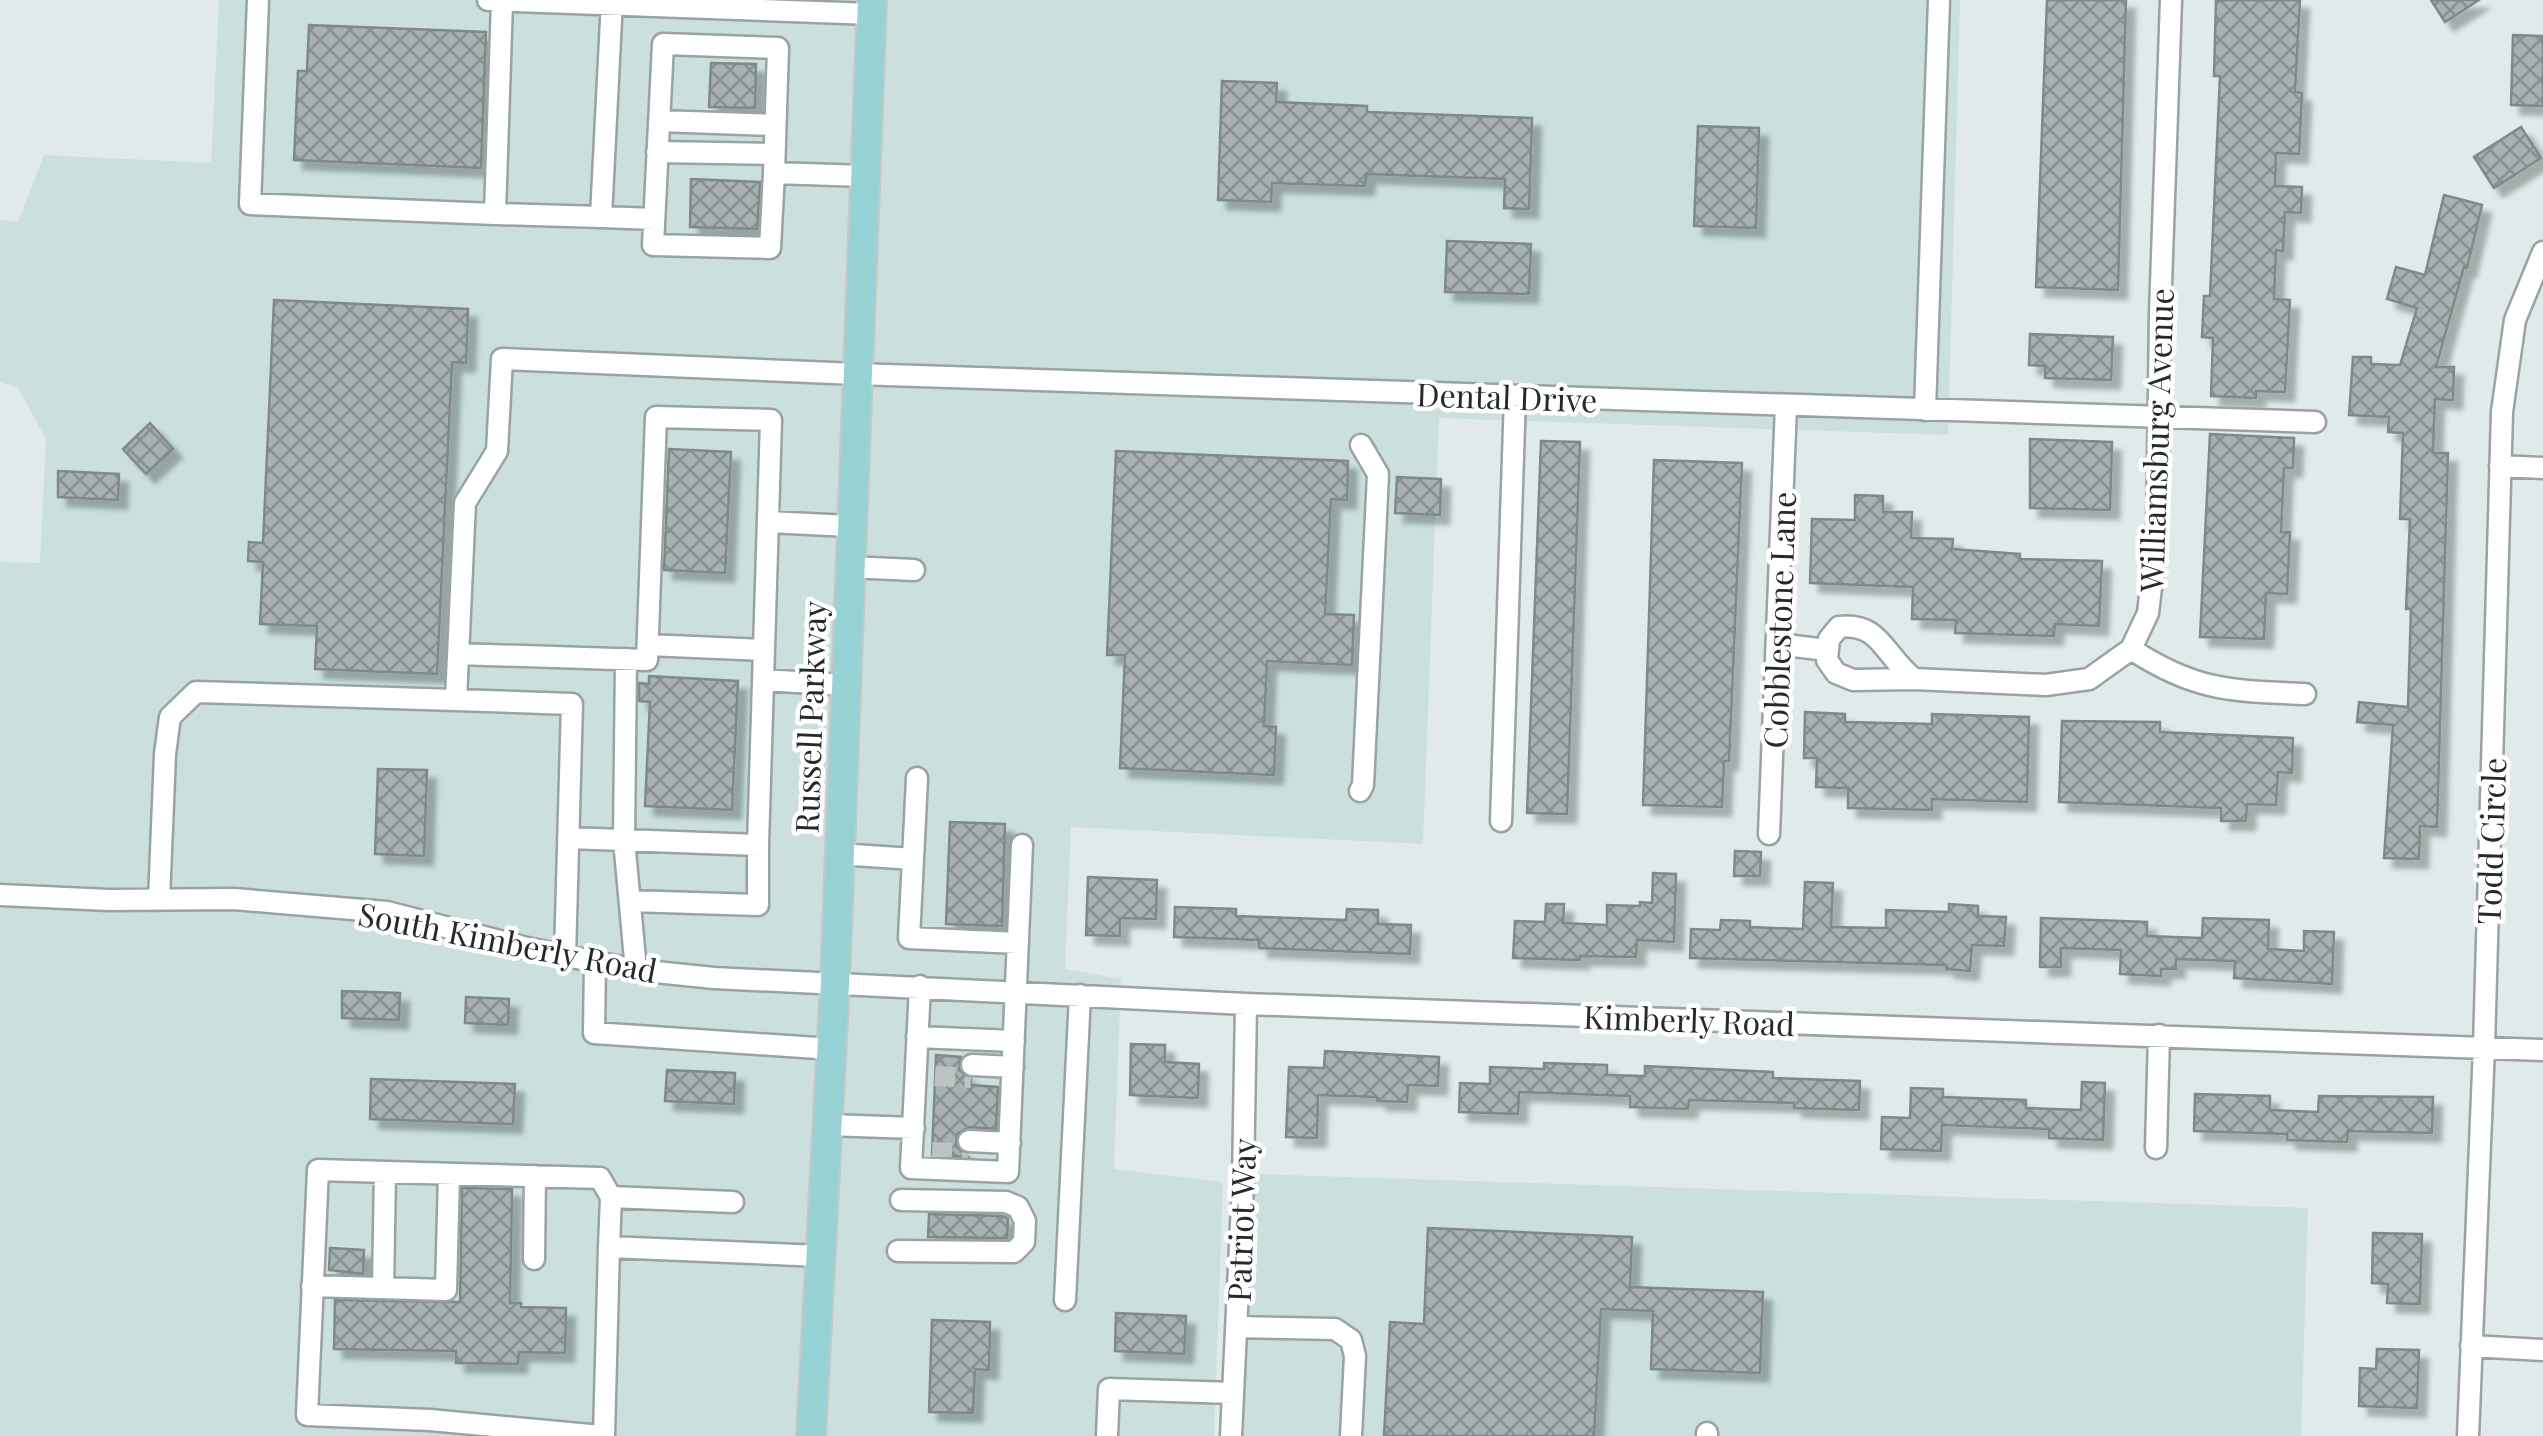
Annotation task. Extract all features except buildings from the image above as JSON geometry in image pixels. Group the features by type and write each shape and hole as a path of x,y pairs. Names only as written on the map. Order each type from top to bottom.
{"main road":[{"name":"Russell Parkway","path":"812,1436 835,983 872,7"}],"street":[{"path":"258,0 250,204 654,219"},
{"path":"488,0 872,7"},
{"path":"1925,410 1939,0"},
{"name":"Williamsburg Avenue","path":"2132,649 2148,613 2154,572 2171,0"},
{"path":"495,214 502,1"},
{"path":"601,217 612,2"},
{"path":"767,6 778,48 770,248 653,244 662,44 778,48"},
{"path":"659,120 775,125"},
{"path":"657,152 864,176"},
{"name":"Todd Circle","path":"2468,1436 2505,380 2515,320 2543,252"},
{"name":"Dental Drive","path":"458,654 465,503 497,451 502,359 2315,422"},
{"path":"1501,821 1515,396"},
{"name":"Cobblestone Lane","path":"1769,834 1786,405"},
{"path":"456,700 458,654 647,660 656,417 771,420 758,905 630,901"},
{"path":"1360,791 1378,474 1361,444"},
{"path":"2500,466 2543,468"},
{"path":"768,522 850,526"},
{"path":"849,567 914,570"},
{"path":"1914,679 1896,666 1874,632 1856,625 1839,626 1829,639 1827,660 1836,674 1853,680 2046,686 2089,679 2132,649 2187,680 2233,691 2305,694"},
{"path":"1777,644 1827,650"},
{"path":"648,645 764,650"},
{"path":"626,660 624,840 636,970"},
{"path":"764,680 845,685"},
{"path":"159,900 164,754 170,717 196,692 572,704 565,956"},
{"path":"917,778 909,938 1018,943"},
{"path":"568,838 758,844"},
{"path":"828,1125 1008,1172 1022,845"},
{"path":"839,854 913,859"},
{"name":"South Kimberly Road","path":"0,895 234,899 387,912 636,970 835,983"},
{"path":"595,962 594,1033 832,1049"},
{"name":"Kimberly Road","path":"835,983 1246,1004 2543,1050"},
{"path":"898,1250 1014,1252 1024,1242 1026,1221 1012,1204 901,1196 919,1146 926,1070 918,1038 920,986"},
{"path":"1065,1300 1080,995"},
{"name":"Patriot Way","path":"1231,1436 1243,1183 1246,1004"},
{"path":"2156,1148 2159,1035"},
{"path":"918,1038 1014,1042"},
{"path":"972,1071 1012,1073"},
{"path":"968,1147 1009,1149"},
{"path":"318,1170 449,1174 600,1178 611,1197 602,1436 430,1420 307,1415 318,1170"},
{"path":"383,1288 385,1172"},
{"path":"312,1286 446,1290 449,1174"},
{"path":"534,1258 535,1176"},
{"path":"611,1197 733,1202"},
{"path":"610,1247 821,1256"},
{"path":"1236,1327 1335,1329 1351,1340 1355,1356 1351,1436"},
{"path":"2471,1346 2543,1350"},
{"path":"1107,1436 1108,1389 1233,1393"}],"shaded area":[{"path":"219,0 1960,0 1948,435 1439,418 1423,844 1071,827 1065,969 1121,979 1114,1169 1223,1182 1214,1436 0,1436 0,562 40,563 46,439 18,388 0,382 0,220 18,222 44,155 211,163"},
{"path":"1254,1174 2308,1208 2301,1436 1242,1436"}],"tunnel":[{"path":"935,1076 971,1078"},
{"path":"932,1152 968,1154"}]}
